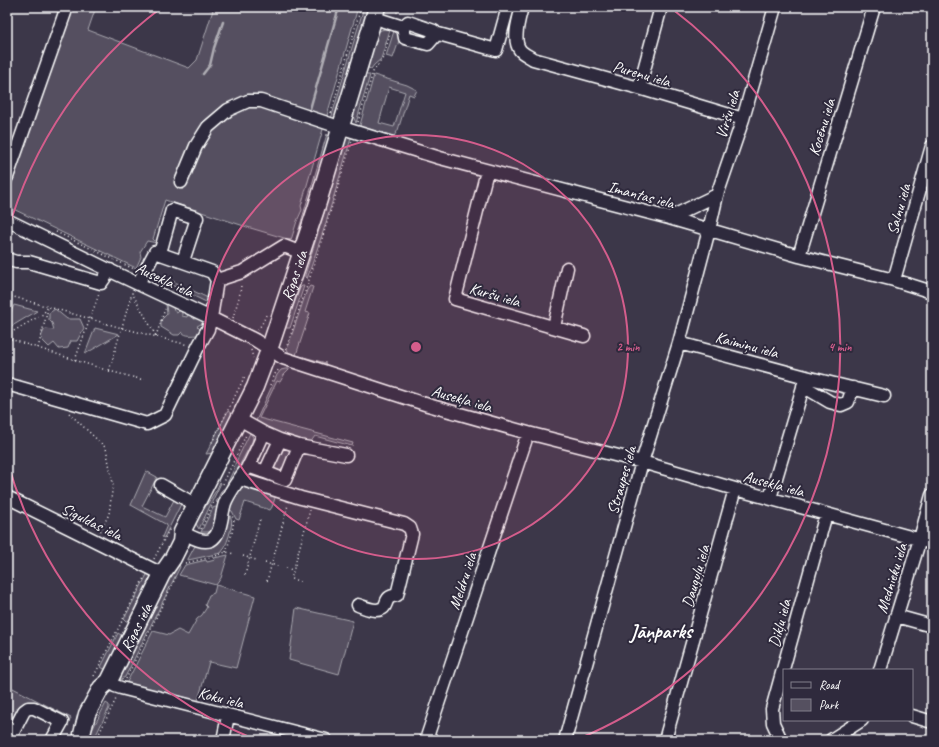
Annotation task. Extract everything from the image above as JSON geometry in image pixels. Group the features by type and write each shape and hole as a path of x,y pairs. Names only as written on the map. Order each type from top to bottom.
{"main road":[{"name":"Rīgas iela","path":"86,738 109,690 109,680 154,573 173,558 182,542 177,528 196,505 254,387 277,351 302,253 376,12"}],"street":[{"path":"7,177 66,7"},
{"path":"376,12 384,21 404,27 408,22 434,31 435,33 496,50 508,7"},
{"name":"Pureņu iela","path":"522,7 517,28 517,41 520,50 533,59 639,88 743,119"},
{"path":"639,88 661,7"},
{"name":"Viršu iela","path":"709,230 717,196 743,119 775,7"},
{"name":"Kocēnu iela","path":"799,256 874,7"},
{"name":"Imantas iela","path":"181,182 196,146 208,127 228,110 248,101 261,101 341,128 440,158 669,218 799,256 894,280 932,292"},
{"name":"Salnu iela","path":"894,280 932,146"},
{"name":"Kuršu iela","path":"487,171 455,299 584,336"},
{"path":"669,218 717,196"},
{"path":"160,253 172,210 197,218 183,261"},
{"name":"Ausekļa iela","path":"7,220 277,351 282,358 428,405 528,433 642,462 932,543"},
{"name":"Straupes iela","path":"565,740 642,462 679,343 709,230"},
{"path":"217,280 242,272 284,246 302,253"},
{"path":"7,384 147,424 165,416 208,329 217,280 212,272 156,252 138,284"},
{"path":"7,259 16,262 29,262 101,283 110,270"},
{"path":"554,327 567,268"},
{"name":"Kaimiņu iela","path":"679,343 805,381 853,388 884,396"},
{"path":"770,498 805,381"},
{"name":"Kaimiņu iela","path":"805,381 830,402 841,405 848,402 853,388"},
{"path":"239,419 280,440 299,446 346,455"},
{"path":"177,528 195,539 210,541 216,536 219,530 225,502 248,466 264,433"},
{"name":"Meldru iela","path":"426,740 528,433"},
{"path":"265,472 280,440"},
{"path":"248,466 285,480 299,446"},
{"path":"240,478 279,491 404,524 410,528 412,534 397,595 391,596 387,599 385,606 380,610 374,610 358,605"},
{"path":"161,485 196,505"},
{"name":"Dauguļu iela","path":"665,740 735,489"},
{"name":"Mednieku iela","path":"880,669 932,495"},
{"name":"Siguldas iela","path":"7,497 96,541 154,573"},
{"name":"Dikļu iela","path":"783,669 826,514"},
{"path":"896,616 932,626"},
{"name":"Dikļu iela","path":"781,740 773,723 772,709 783,669"},
{"name":"Koku iela","path":"109,680 121,688 326,740"},
{"path":"9,740 24,711 28,708 34,708 62,722 52,740"},
{"path":"223,740 228,716"},
{"path":"913,716 932,722"},
{"path":"831,740 860,721"}],"path":[{"path":"277,351 313,268 341,128 361,7"},
{"path":"358,122 373,72 383,58 391,33"},
{"path":"69,238 135,270"},
{"path":"233,318 241,291 242,272"},
{"path":"75,360 100,291"},
{"path":"109,371 132,293 156,336"},
{"path":"7,295 89,319 198,348"},
{"path":"7,335 43,314 48,307"},
{"path":"38,348 48,307"},
{"path":"156,336 165,309"},
{"path":"7,338 109,371 144,380"},
{"path":"251,350 253,360"},
{"path":"210,447 247,372"},
{"path":"68,412 106,448 113,484 109,514 96,541"},
{"path":"220,489 248,433"},
{"path":"200,531 216,496"},
{"path":"300,581 291,579 312,500"},
{"path":"267,581 288,503"},
{"path":"226,552 232,533 234,519 231,515"},
{"path":"245,575 260,519"},
{"path":"154,558 177,528"},
{"path":"183,564 226,552 234,554"},
{"path":"243,556 256,560"},
{"path":"265,562 278,566"},
{"path":"286,568 293,570"},
{"path":"109,680 179,572"},
{"path":"109,680 154,573"},
{"path":"86,738 119,693"}],"green space":[{"path":"72,7 96,7 88,30 189,68 197,60 213,10 204,7 358,7 301,206 302,210 291,240 165,200 153,239 157,243 147,241 140,252 141,257 136,268 7,206 7,198"},
{"path":"364,7 368,7 337,116 331,119"},
{"path":"385,29 390,30 381,59 371,69 368,68 367,65 376,33"},
{"path":"394,31 400,38 393,58 386,56"},
{"path":"370,75 356,123 353,113 364,76"},
{"path":"374,75 407,85 417,90 414,96 409,94 398,130 394,136 361,127 360,125","holes":["389,87 405,92 394,127 379,123"]},
{"path":"327,134 329,139 318,181 296,239"},
{"path":"352,135 325,226 307,279 305,275 345,140"},
{"path":"152,272 208,298 208,303 149,274"},
{"path":"304,286 290,328 285,328 300,288"},
{"path":"310,286 313,287 305,312 310,313 296,355 326,363 323,365 292,356 287,349 307,290"},
{"path":"166,304 172,305 174,311 177,313 180,310 182,316 187,317 188,313 192,315 194,319 200,318 203,323 197,326 201,330 199,335 188,335 182,332 179,335 174,335 161,327 161,320 167,314"},
{"path":"14,305 37,311 7,329 7,322"},
{"path":"55,309 67,319 80,319 84,328 77,341 71,341 68,348 59,349 54,343 49,347 41,337 44,330 54,330 52,323 49,320 49,313"},
{"path":"95,328 119,334 85,354"},
{"path":"281,370 289,370 280,382 277,381 259,418 353,443 352,446 315,436 310,443 282,438 255,423 277,375"},
{"path":"228,411 232,414 214,453 206,454"},
{"path":"250,433 253,437 252,442 220,504 216,502 222,490 225,488"},
{"path":"284,446 292,450 283,474 271,471"},
{"path":"146,471 157,477 142,506 165,517 175,498 183,500 164,538 162,537 167,525 131,505"},
{"path":"220,482 221,483 199,529 196,521"},
{"path":"245,487 276,495 270,510 245,502 239,520 236,519 232,511 228,509 240,488"},
{"path":"213,508 219,508 212,529 209,532 201,532"},
{"path":"227,513 232,521 227,541 221,553 188,560 196,544 205,547 217,545 223,535"},
{"path":"228,555 221,578 216,585 179,575 185,565 206,560 207,562 215,560 214,558"},
{"path":"175,561 180,567 125,677 117,680"},
{"path":"149,571 151,581 132,618 129,621 126,621 124,619"},
{"path":"216,585 255,596 236,668 209,662 197,704 126,684 153,631 169,635 178,630 188,635 197,619 202,615 207,607 205,605 209,595 214,593"},
{"path":"296,608 353,621 339,674 289,660"},
{"path":"118,633 122,637 107,668 104,669 101,667"},
{"path":"7,685 71,718 60,740 58,740 66,721 37,706 7,735 7,731 14,717 7,714"},
{"path":"106,703 109,705 109,708 94,739 92,739 90,736 91,732"}],"waterway":[{"path":"310,109 339,7"},
{"path":"203,74 210,65 223,22"}],"district":[{"name":"Jāņparks","path":"661,631"}]}
